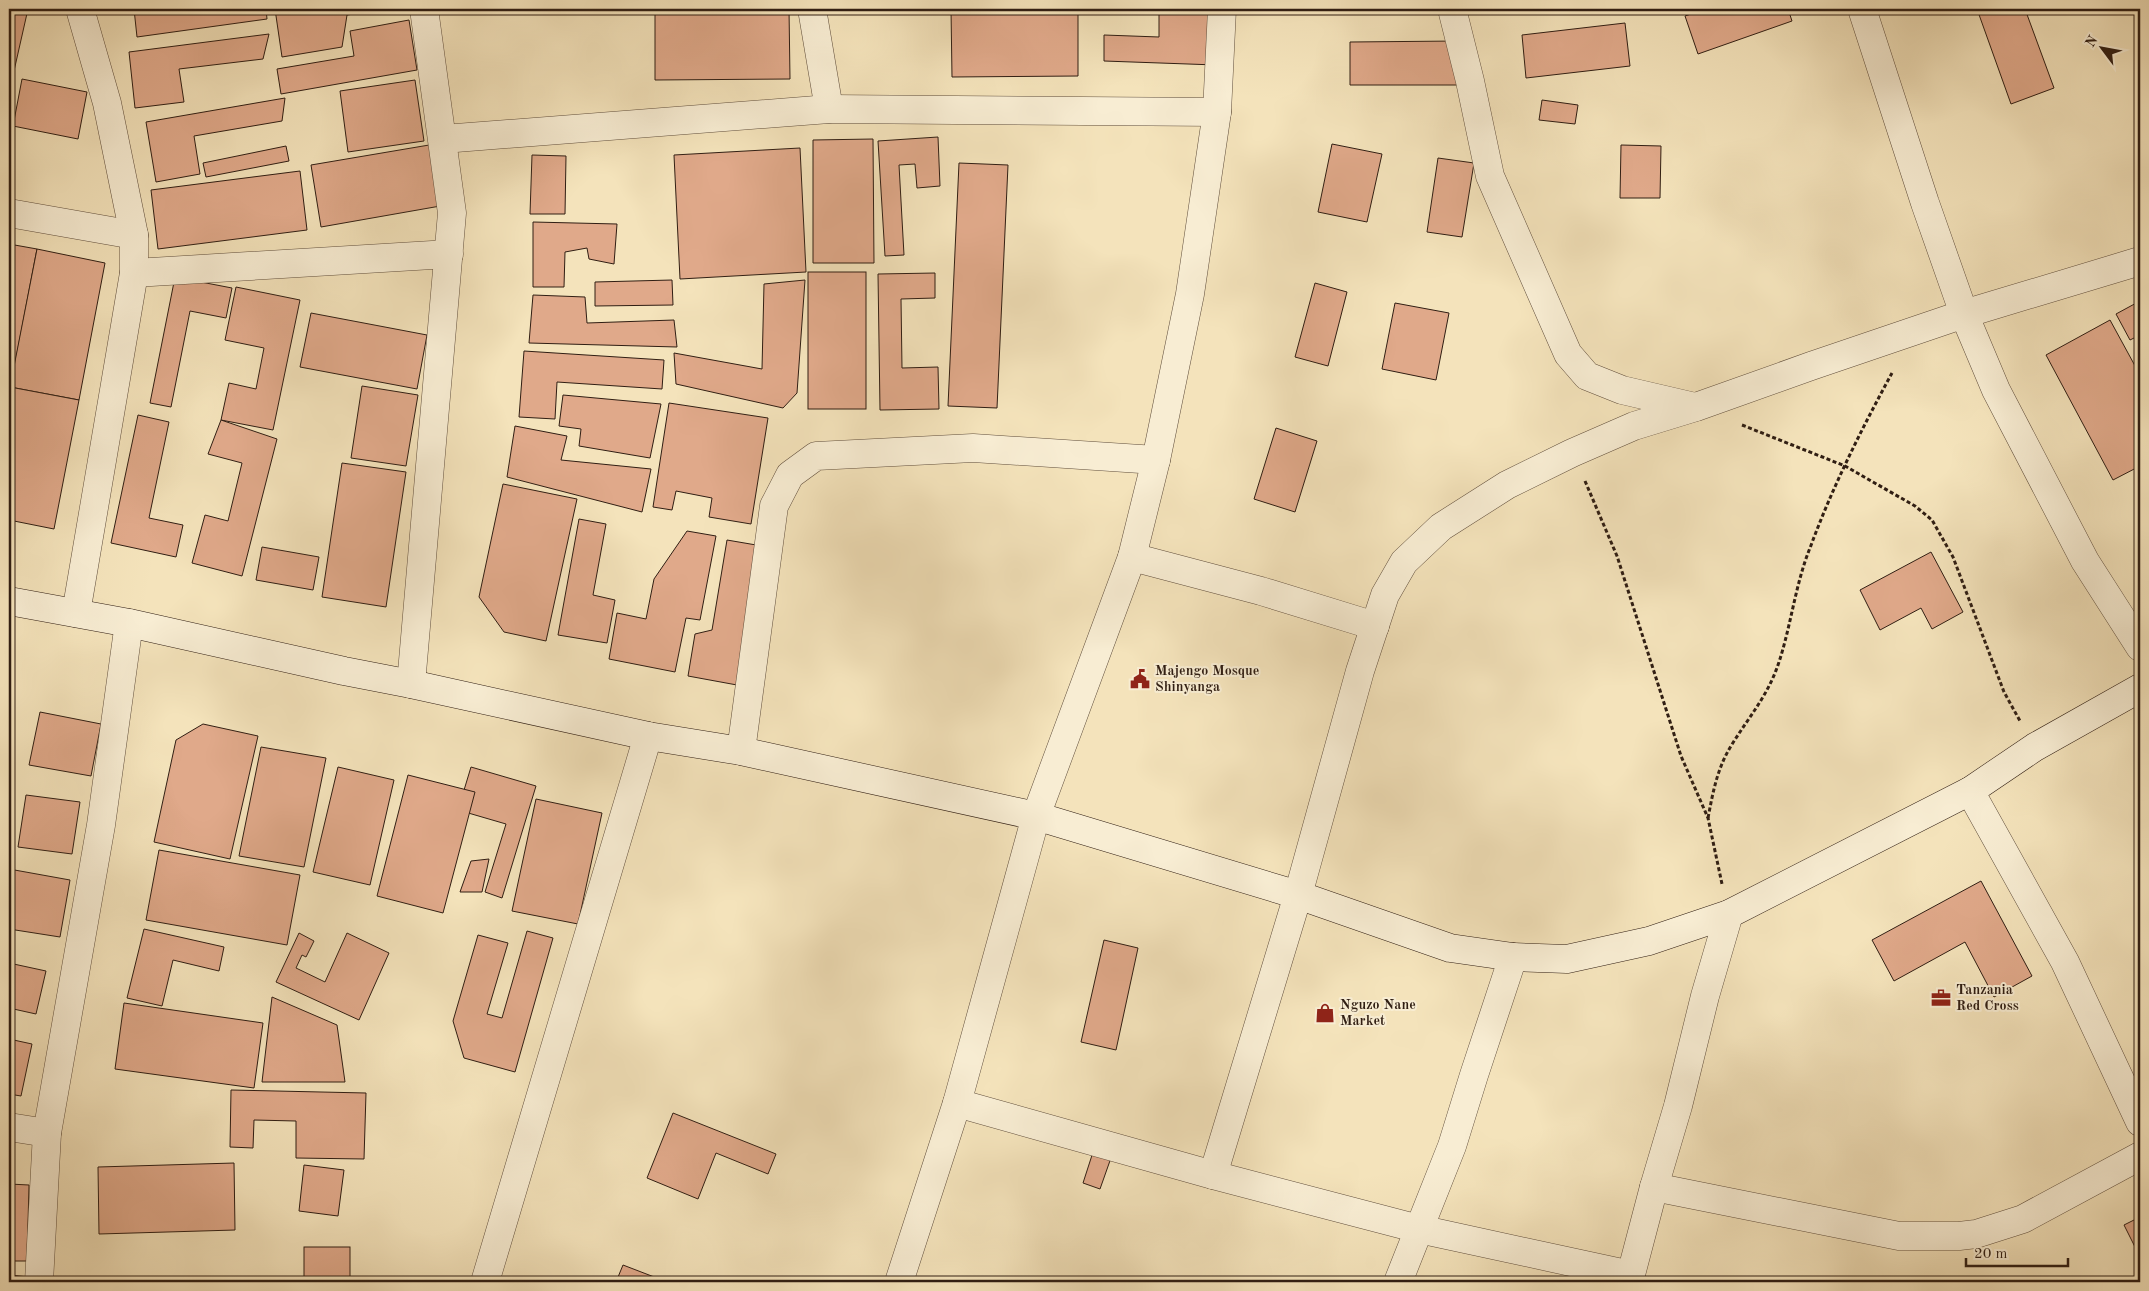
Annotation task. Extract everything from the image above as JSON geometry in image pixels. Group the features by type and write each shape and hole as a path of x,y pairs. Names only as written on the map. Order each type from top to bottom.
{"street":[{"path":"76,613 134,273 134,235 107,103 80,9"},
{"path":"411,684 452,213 424,9"},
{"path":"812,9 829,109"},
{"path":"899,1282 957,1103 1036,816 1132,557 1156,460 1190,294 1217,112 1222,9"},
{"path":"1452,9 1470,81 1490,176 1568,354 1587,376 1622,390 1696,407"},
{"path":"1862,9 1925,203 1964,314 1996,390 2085,561 2140,647"},
{"path":"443,139 829,109 1217,112"},
{"path":"9,212 134,235"},
{"path":"134,273 449,254"},
{"path":"1213,1175 1298,895 1360,671 1385,595 1404,562 1441,527 1507,485 1572,453 1634,426 1696,407 1964,314 2140,261"},
{"path":"741,751 774,506 790,475 816,456 972,448 1156,460"},
{"path":"1132,557 1261,591 1375,626"},
{"path":"9,601 129,623 648,736 741,751 1036,816 1298,895 1450,948 1513,957 1568,959 1649,941 1729,914 1970,791 2035,747 2140,688"},
{"path":"39,1282 47,1133 101,825 129,623"},
{"path":"485,1282 648,736"},
{"path":"1970,791 2065,962 2140,1122"},
{"path":"957,1103 1213,1175 1419,1229 1630,1278 1678,1106 1705,996 1729,914"},
{"path":"1398,1282 1452,1146 1513,957"},
{"path":"9,1128 47,1133"},
{"path":"1654,1187 1899,1236 1959,1236 1976,1234 2023,1219 2140,1156"}],"path":[{"path":"1708,818 1716,776 1731,746 1764,697 1778,665 1809,549 1845,466 1914,331"},
{"path":"1696,407 1845,466 1901,497 1932,520 1953,557 2004,692 2035,747"},
{"path":"1572,453 1595,502 1616,556 1681,756 1708,818 1729,914"}],"building":[{"path":"9,9 28,9 9,93"},
{"path":"134,9 266,9 267,19 137,37"},
{"path":"275,9 380,10 347,15 342,47 282,57"},
{"path":"385,9 416,9 386,14"},
{"path":"655,9 789,9 790,79 655,80"},
{"path":"951,9 1078,9 1078,76 952,77"},
{"path":"1159,9 1218,9 1216,65 1104,61 1104,35 1159,37"},
{"path":"1706,9 1788,9 1792,21 1698,54 1685,16"},
{"path":"1977,9 2025,9 2054,88 2011,104"},
{"path":"409,20 417,70 281,94 277,69 354,56 350,31"},
{"path":"1625,23 1630,66 1526,78 1522,35"},
{"path":"269,34 263,59 179,69 184,102 135,108 129,52"},
{"path":"1457,41 1457,85 1350,85 1350,42"},
{"path":"22,79 87,92 78,139 13,126"},
{"path":"415,80 424,141 348,152 340,91"},
{"path":"285,98 282,121 194,136 200,174 156,182 146,122"},
{"path":"1542,100 1578,105 1575,124 1539,120"},
{"path":"938,137 940,186 917,188 915,164 899,165 904,255 885,256 878,141"},
{"path":"873,139 874,263 813,263 813,140"},
{"path":"435,144 446,205 321,227 311,165"},
{"path":"1332,144 1382,154 1367,222 1318,212"},
{"path":"1621,145 1661,146 1660,198 1620,198"},
{"path":"286,146 289,161 206,177 203,163"},
{"path":"800,148 806,272 680,279 674,155"},
{"path":"532,155 566,156 565,214 530,214"},
{"path":"1438,158 1474,163 1462,237 1427,232"},
{"path":"959,163 1008,165 997,408 948,406"},
{"path":"300,171 307,230 158,249 151,190"},
{"path":"533,222 617,224 614,264 589,259 587,248 565,252 564,287 533,287"},
{"path":"9,244 37,249 9,395"},
{"path":"37,249 105,263 79,400 10,387"},
{"path":"808,272 866,272 866,409 808,409"},
{"path":"935,273 935,298 901,299 902,368 938,367 939,409 880,410 878,274"},
{"path":"175,277 232,288 226,318 190,311 171,407 150,403"},
{"path":"672,280 673,305 595,306 595,282"},
{"path":"805,280 797,393 783,408 676,384 674,353 762,369 764,284"},
{"path":"1315,283 1347,292 1328,366 1295,357"},
{"path":"236,287 300,300 273,430 221,420 229,383 256,389 264,348 225,340"},
{"path":"533,295 585,297 587,323 674,320 677,347 529,343"},
{"path":"2140,301 2140,335 2130,340 2116,314"},
{"path":"1395,303 1449,313 1436,380 1382,369"},
{"path":"311,313 427,335 417,389 300,367"},
{"path":"2110,320 2140,375 2140,466 2113,480 2046,355"},
{"path":"524,351 664,360 662,389 557,382 555,419 519,417"},
{"path":"362,386 418,395 406,466 351,458"},
{"path":"10,387 79,400 54,529 9,520"},
{"path":"563,395 661,404 650,458 579,446 581,429 559,426"},
{"path":"669,403 768,418 751,524 709,517 712,498 676,491 672,510 653,507"},
{"path":"138,415 169,422 149,518 183,525 176,557 111,543"},
{"path":"221,420 277,439 242,576 192,563 205,515 228,521 242,463 208,454"},
{"path":"515,426 567,436 561,460 651,469 642,512 507,477"},
{"path":"1276,428 1317,441 1295,512 1254,499"},
{"path":"342,463 406,472 386,607 322,597"},
{"path":"503,484 577,499 546,641 504,632 479,597"},
{"path":"579,519 606,524 593,595 615,600 607,643 558,635"},
{"path":"687,531 716,536 700,620 686,618 675,672 609,659 617,613 646,619 654,579"},
{"path":"727,540 762,546 737,685 688,676 695,634 712,630"},
{"path":"262,547 319,557 313,590 256,580"},
{"path":"1931,552 1963,612 1932,629 1921,608 1880,630 1860,590"},
{"path":"40,712 101,724 91,776 29,765"},
{"path":"203,724 258,736 230,859 154,842 176,740"},
{"path":"261,747 326,758 304,867 239,856"},
{"path":"338,767 394,780 370,885 313,872"},
{"path":"471,767 536,786 502,898 485,892 506,824 458,810"},
{"path":"408,775 475,792 443,913 377,896"},
{"path":"26,795 80,802 72,854 18,847"},
{"path":"536,799 602,813 578,924 512,911"},
{"path":"159,850 300,875 287,945 146,920"},
{"path":"489,859 482,892 460,892 471,861"},
{"path":"9,869 70,880 60,937 9,929"},
{"path":"1981,881 2032,976 1994,997 1965,942 1894,981 1872,940"},
{"path":"144,929 224,947 219,971 173,960 162,1006 127,998"},
{"path":"527,931 553,938 515,1072 464,1058 453,1021 478,935 508,943 487,1014 502,1018"},
{"path":"299,933 314,941 306,957 302,955 296,968 325,982 347,933 389,953 359,1020 276,982"},
{"path":"1104,940 1138,948 1116,1050 1081,1042"},
{"path":"9,963 46,971 36,1014 9,1008"},
{"path":"272,997 337,1025 345,1082 262,1082"},
{"path":"124,1003 263,1023 254,1088 115,1069"},
{"path":"9,1039 32,1044 21,1096 9,1094"},
{"path":"231,1090 366,1093 364,1159 296,1158 296,1121 254,1120 253,1148 230,1147"},
{"path":"673,1113 776,1154 768,1174 716,1153 698,1199 647,1178"},
{"path":"1094,1149 1112,1155 1100,1189 1083,1183"},
{"path":"234,1163 235,1230 99,1234 98,1167"},
{"path":"304,1165 344,1170 338,1216 299,1211"},
{"path":"9,1184 29,1185 27,1261 9,1261"},
{"path":"2140,1217 2140,1257 2124,1225"},
{"path":"304,1247 350,1247 350,1282 304,1282"},
{"path":"623,1265 662,1280 661,1282 616,1282"},
{"path":"9,1275 29,1277 29,1282 9,1282"}],"place":[{"name":"Majengo Mosque Shinyanga","path":"1140,679"},
{"name":"Tanzania Red Cross","path":"1941,998"},
{"name":"Nguzo Nane Market","path":"1325,1013"}]}
